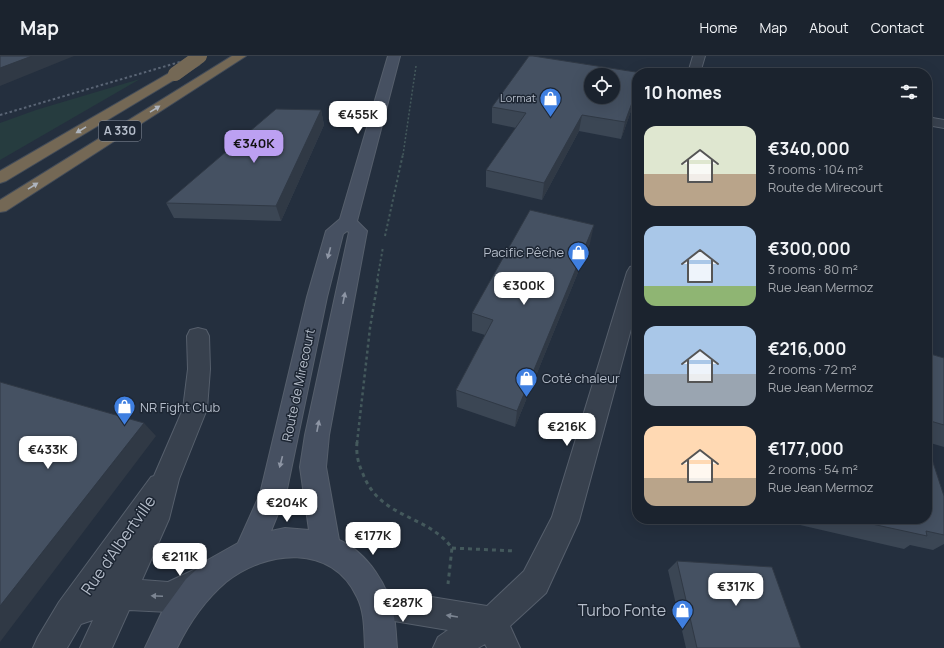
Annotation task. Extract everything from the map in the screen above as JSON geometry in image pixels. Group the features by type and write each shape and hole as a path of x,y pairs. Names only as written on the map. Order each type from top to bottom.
{"highway":[{"path":"175,74 200,56"},
{"name":"A 330","path":"0,178 205,56"},
{"name":"A 330","path":"0,207 240,56"}],"main road":[{"path":"326,547 313,467 317,435 358,230 348,222 394,56"},
{"name":"Route de Mirecourt","path":"250,552 273,494 318,297 335,231 348,222"},
{"path":"161,648 171,624 183,606 206,580 228,563 250,552 276,543 302,542 326,547 347,560 364,577 376,603 382,630 381,648"}],"street":[{"path":"695,68 699,56"},
{"path":"932,122 944,124"},
{"path":"449,648 497,635 513,604 535,582 550,553 565,521 632,289"},
{"name":"Rue d'Albertville","path":"96,648 155,519 166,479 196,409 199,369 198,336"},
{"name":"Rue d'Albertville","path":"51,647 70,613 137,517 166,479"},
{"name":"Rue d'Albertville","path":"70,613 121,594 169,596 206,580"},
{"path":"376,603 446,615 497,635"}],"path":[{"path":"416,63 404,149 386,226 378,273 356,453 361,473 367,487 377,499 395,512 434,528 444,537 452,548 446,615"},
{"path":"452,548 550,553"}],"green space":[{"path":"140,79 0,160 0,123 36,110"}],"building":[{"path":"0,56 32,56 0,68"},
{"path":"529,56 610,68 584,68 584,104 620,104 620,70 632,71 632,103 625,122 582,115 544,183 486,170 526,113 492,107"},
{"path":"276,109 321,110 276,206 166,203"},
{"path":"530,210 594,225 517,411 456,390 493,320 472,313"},
{"path":"932,354 944,358 944,425 932,421"},
{"path":"0,382 144,423 0,606"},
{"path":"932,459 944,496 944,535 926,531 927,536 872,524 932,524"},
{"path":"677,561 772,567 801,648 697,648"}],"railway":[{"path":"0,115 200,56"}],"place":[{"name":"Lormat","path":"551,118"},
{"name":"Pacific Pêche","path":"579,272"},
{"name":"Coté chaleur","path":"527,398"},
{"name":"NR Fight Club","path":"125,426"},
{"name":"Turbo Fonte","path":"682,630"}]}
